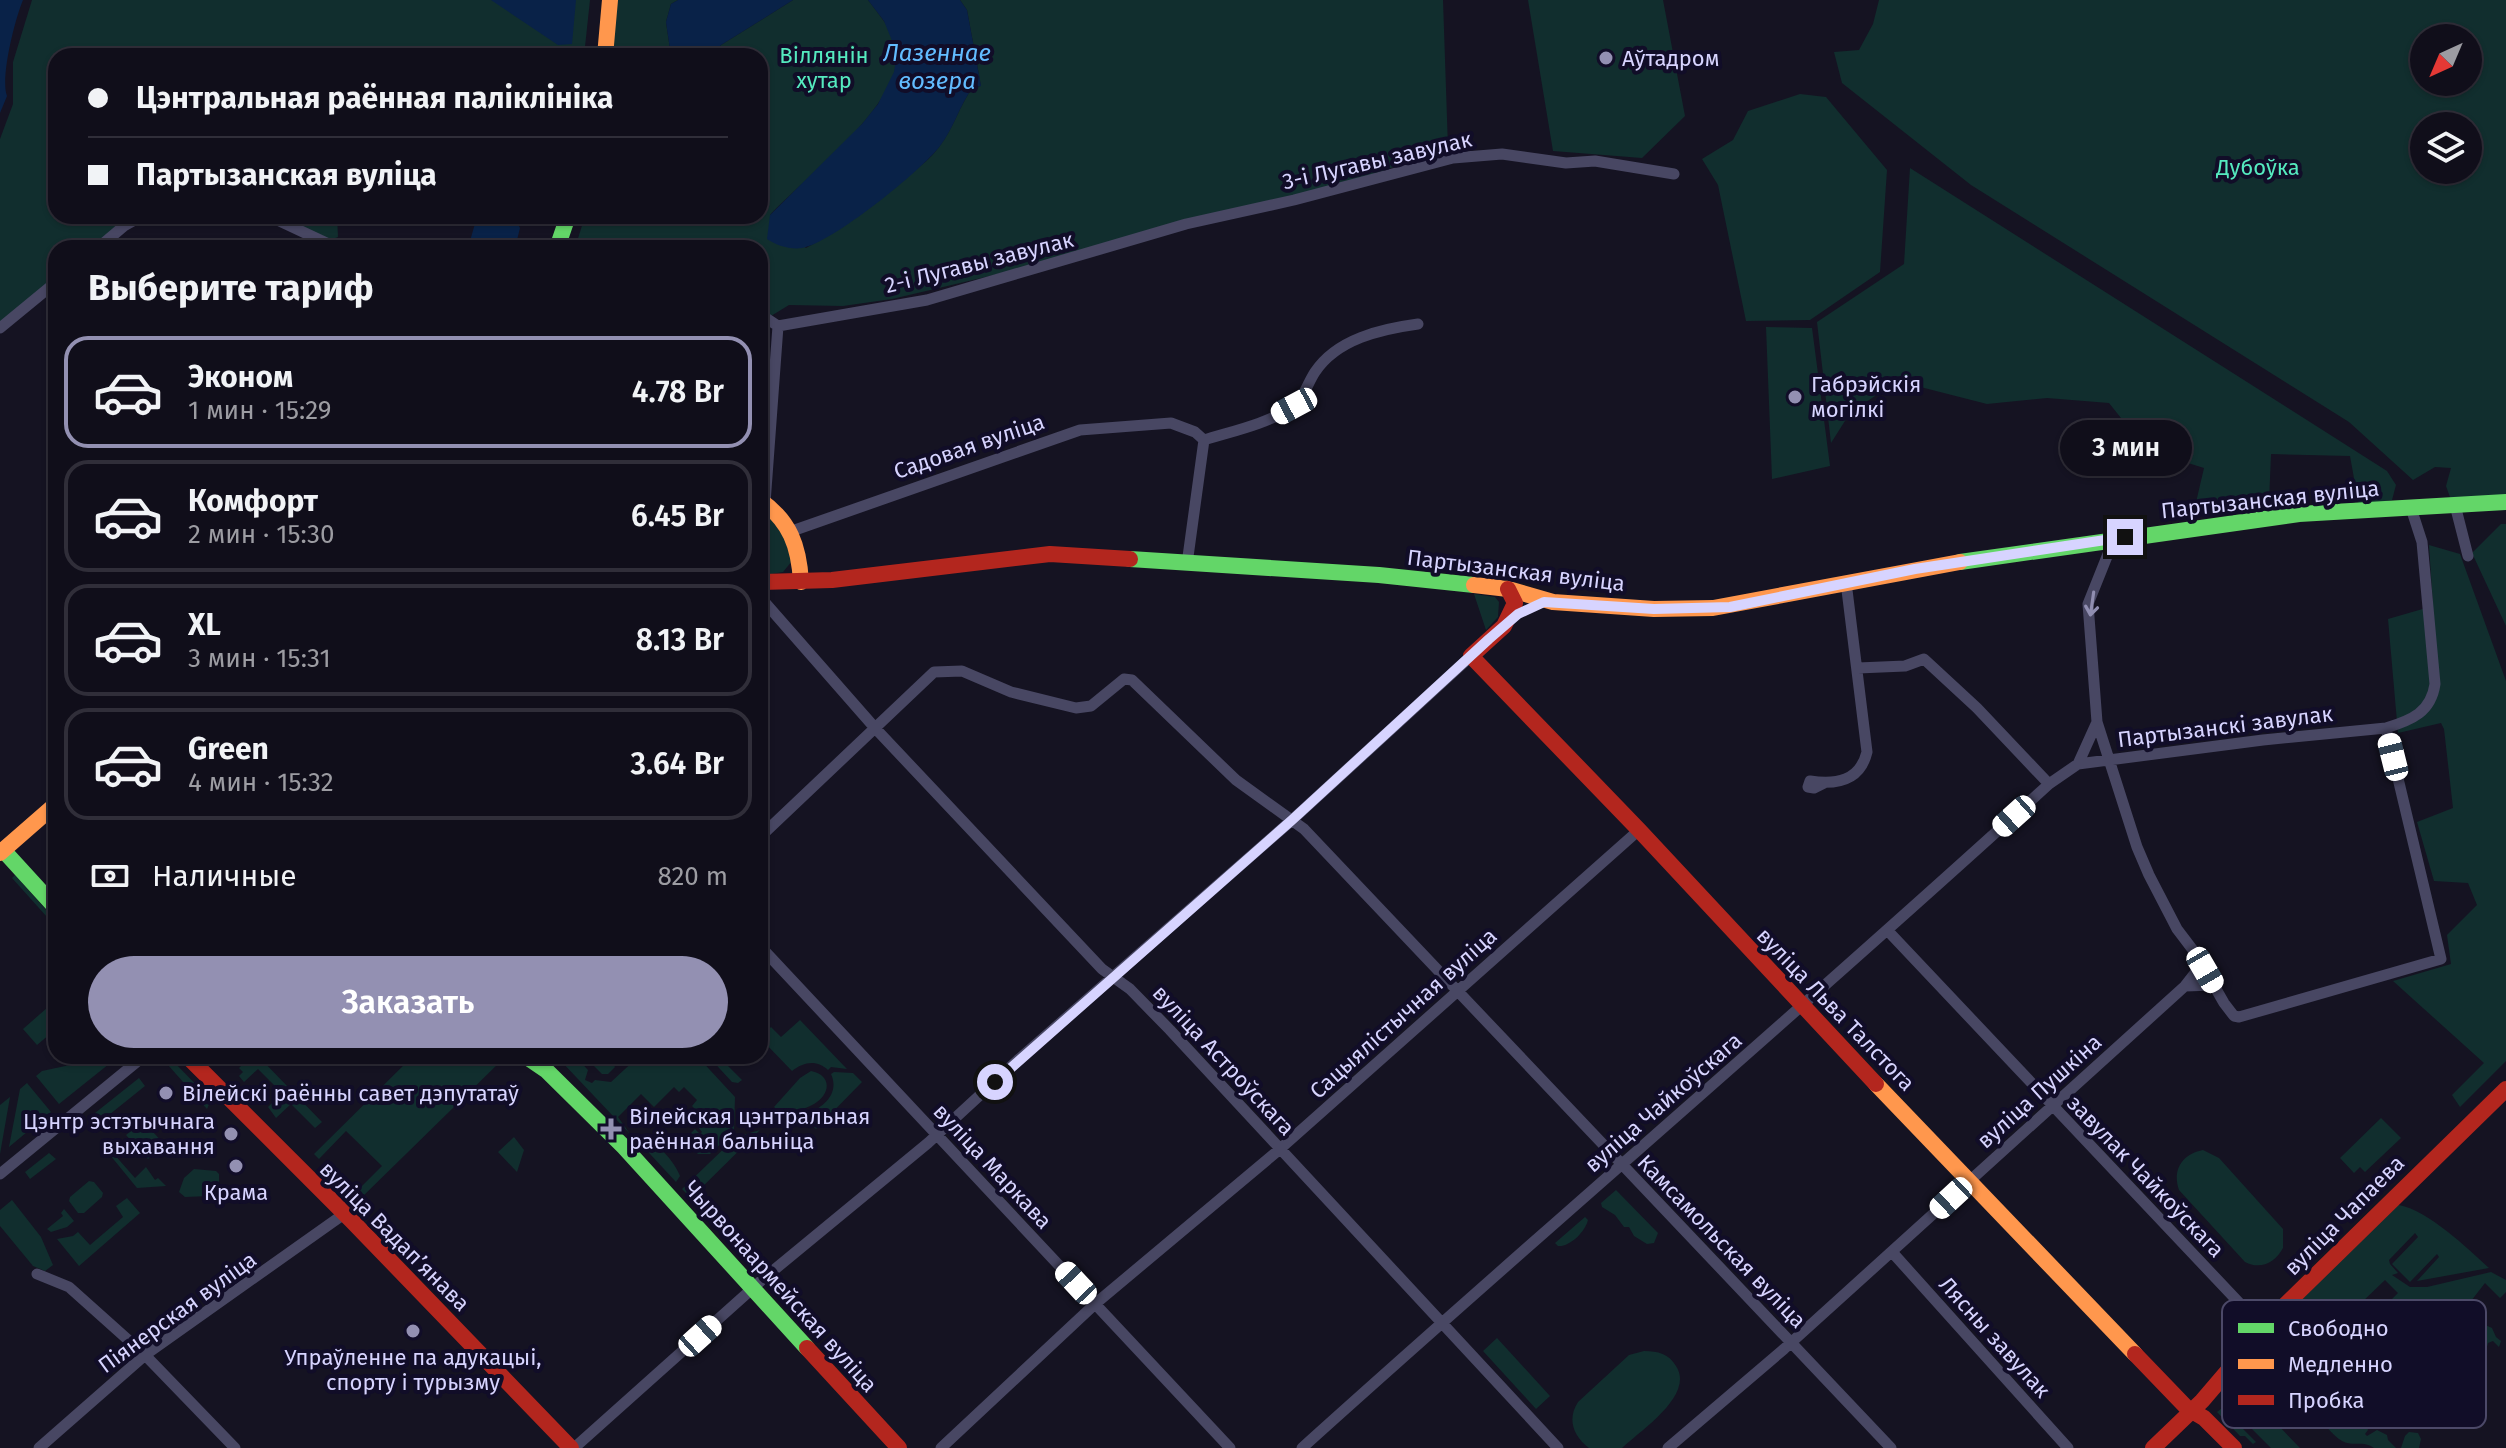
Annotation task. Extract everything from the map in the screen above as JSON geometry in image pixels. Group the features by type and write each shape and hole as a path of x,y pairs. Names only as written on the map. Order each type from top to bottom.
{"main road":[{"path":"606,48 610,0"},
{"name":"Партызанская вуліца","path":"768,582 801,582 1050,554 1379,575 1508,589 1553,602 1654,609 1713,608 1846,582 2125,537 2299,514 2506,502"},
{"path":"768,508 792,531 800,556 801,582"},
{"path":"1506,624 1515,606 1508,589"},
{"path":"1471,656 1506,624 1534,605 1553,602"},
{"name":"вуліца Льва Талстога","path":"1471,656 1639,830 1802,1007 2192,1411 2204,1418 2234,1448"},
{"path":"48,811 1,850 48,900"},
{"name":"вуліца Вадапʼянава","path":"195,1064 573,1448"},
{"name":"Чырвонаармейская вуліца","path":"537,1064 624,1147 899,1448"},
{"name":"вуліца Чапаева","path":"2290,1300 2506,1089"},
{"name":"вуліца Чапаева","path":"2153,1448 2222,1377"}],"street":[{"name":"3-і Лугавы завулак","path":"1186,224 1473,155 1502,154 1566,163 1595,161 1674,174"},
{"path":"107,240 128,224"},
{"path":"286,224 320,240"},
{"name":"2-і Лугавы завулак","path":"770,325 927,300 1186,224"},
{"path":"0,328 48,289"},
{"path":"1187,564 1204,440 1273,417 1294,406 1322,361 1347,343 1390,328 1418,324"},
{"path":"768,369 770,325"},
{"name":"Садовая вуліца","path":"792,531 1080,430 1171,423 1195,432 1204,440"},
{"path":"2455,505 2468,556"},
{"name":"Партызанскі завулак","path":"2386,728 2441,959 2234,1016 2177,929 2149,875 2108,760 2386,728 2421,714 2433,699 2435,684 2422,542 2411,508"},
{"path":"2108,760 2097,722 2088,604 2110,549 2125,537"},
{"path":"1824,783 1847,779 1858,771 1866,758 1868,745 1846,582"},
{"name":"вуліца Астроўскага","path":"768,606 875,728 1102,969 1130,989 1558,1448"},
{"path":"573,1448 754,1288 937,1135 1292,820 1471,656"},
{"path":"1858,668 1905,666 1924,659 1977,708 2049,784"},
{"name":"Камсамольская вуліца","path":"875,728 934,672 962,671 1011,692 1076,708 1091,706 1124,679 1132,680 1236,780 1304,829 1891,1448"},
{"path":"2078,764 2097,722"},
{"path":"768,829 875,728"},
{"name":"вуліца Чайкоўскага","path":"1302,1448 1441,1322 1888,931 2049,784 2078,764 2108,760"},
{"name":"Сацыялістычная вуліца","path":"941,1448 1095,1304 1280,1149 1639,830"},
{"name":"завулак Чайкоўскага","path":"1888,931 2236,1300"},
{"path":"2185,986 2196,972 2196,954"},
{"name":"вуліца Маркава","path":"768,955 1230,1448"},
{"path":"2185,986 2214,985"},
{"name":"вуліца Пушкіна","path":"1668,1448 1892,1252 2185,986"},
{"path":"0,1174 134,1064"},
{"name":"Піянерская вуліца","path":"39,1448 145,1355 344,1214"},
{"name":"Лясны завулак","path":"1892,1252 2068,1448"},
{"path":"37,1274 69,1287 145,1355 235,1448"}],"green space":[{"path":"32,0 590,0 585,48 48,48 48,224 118,224 107,240 48,240 48,288 0,322 0,139 13,104 13,62"},
{"path":"617,0 678,0 671,4 666,22 670,48 613,48"},
{"name":"Віллянін хутар","path":"793,0 868,0 891,32 897,54 894,75 883,96 847,140 770,215 806,248 854,219 925,162 944,140 973,87 981,86 967,10 960,0 1443,0 1448,148 1362,178 994,275 892,299 843,306 789,305 771,316 768,314 768,240 578,240 582,224 768,224 768,48 718,48"},
{"name":"Аўтадром","path":"1528,0 1663,0 1685,116 1642,158 1553,151"},
{"name":"Дубоўка","path":"1879,0 2506,0 2506,498 2451,500 2446,486 2451,468 2435,467 2413,480 2349,422 1971,185 1842,83 1834,52 1859,50 1873,24"},
{"path":"1800,94 1826,97 1887,170 1880,272 1810,320 1746,321 1718,185 1702,159 1733,140 1748,111"},
{"path":"1910,168 2387,471 2396,485 2392,500 2359,506 2350,456 2271,454 2269,502 2194,511 2204,468 2137,447 2136,431 2122,428 2121,418 2109,403 2047,398 1987,404 1897,381 1850,413 1831,443 1817,322 1904,264"},
{"path":"297,224 337,224 338,237 330,240"},
{"name":"Габрэйскія могілкі","path":"1766,327 1812,328 1830,466 1772,479"},
{"path":"768,513 788,532 792,561 783,572 768,575 768,534"},
{"path":"2501,524 2506,524 2506,626 2472,553"},
{"path":"2429,545 2460,554 2506,681 2506,1061 2460,1107 2452,1095 2484,1063 2393,981 2451,964 2447,935 2477,905 2468,883 2434,881 2417,822 2453,808 2444,729 2441,723 2398,733 2388,619 2433,606"},
{"path":"1474,594 1495,597 1499,602 1498,617 1486,630"},
{"path":"15,875 48,912 48,918 12,878"},
{"path":"48,1007 48,1036 37,1045 23,1029"},
{"path":"800,1020 847,1069 831,1067 828,1070 810,1063 792,1071 768,1046 768,1030 771,1027 781,1037"},
{"path":"75,1064 109,1064 59,1104 36,1076 42,1071"},
{"path":"176,1064 211,1100 207,1109 168,1065"},
{"path":"243,1064 266,1064 322,1122 315,1128 291,1104 276,1118 268,1107 282,1093 258,1069 244,1082 239,1076 243,1072 239,1068"},
{"path":"405,1064 498,1064 359,1200 354,1194 382,1166 346,1131 319,1159 314,1154"},
{"path":"564,1064 582,1064 588,1070 585,1080 592,1083 595,1080 611,1082 630,1064 704,1064 735,1097 734,1131 710,1154 698,1154 684,1140 695,1129 700,1134 702,1132 698,1127 705,1119 692,1106 697,1100 684,1087 679,1092 674,1087 654,1107 641,1094 618,1117 630,1134"},
{"path":"592,1064 613,1064 615,1067 608,1074 602,1074"},
{"path":"715,1064 726,1064 742,1080 732,1082"},
{"path":"811,1071 823,1076 826,1081 826,1090 820,1100 806,1108 789,1112 781,1113 774,1107 800,1078"},
{"path":"853,1073 862,1082 816,1129 806,1119 806,1114 818,1108 832,1094 831,1074"},
{"path":"139,1078 145,1086 99,1123 95,1113"},
{"path":"27,1083 51,1112 9,1147 20,1089"},
{"path":"10,1097 0,1154 0,1105"},
{"path":"2381,1118 2401,1138 2365,1172 2360,1167 2354,1173 2340,1158"},
{"path":"143,1121 164,1144 148,1159 126,1135"},
{"path":"760,1130 691,1198 682,1189 736,1137"},
{"path":"514,1137 524,1150 517,1172 498,1152"},
{"path":"641,1138 659,1147 669,1158 680,1176 676,1182 638,1141"},
{"path":"2203,1150 2219,1158 2283,1229 2283,1248 2271,1261 2262,1265 2245,1262 2179,1190 2177,1176 2180,1164 2189,1155"},
{"path":"49,1153 56,1159 30,1179 25,1172"},
{"path":"113,1153 135,1178 146,1167 155,1180 158,1178 166,1186 137,1188 110,1155"},
{"path":"194,1169 219,1174 219,1185 209,1196 185,1197 179,1192 184,1178"},
{"path":"89,1181 94,1182 103,1193 102,1197 84,1213 78,1213 69,1201 70,1197"},
{"path":"1616,1190 1658,1233 1654,1243 1647,1244 1634,1236 1629,1227 1624,1227 1615,1215 1602,1207 1601,1203"},
{"path":"127,1198 140,1213 79,1266 57,1239 78,1232 90,1245 123,1217 116,1206"},
{"path":"12,1200 41,1237 53,1265 45,1271 33,1266 0,1226 0,1210"},
{"path":"2394,1206 2411,1209 2435,1222 2489,1268 2417,1281 2439,1257 2437,1254 2410,1282 2392,1264 2418,1237 2415,1233 2389,1260 2398,1273 2392,1275 2410,1287 2427,1287 2491,1272 2506,1280 2506,1292 2500,1298 2485,1283 2472,1300 2391,1300 2398,1293 2385,1280 2364,1300 2298,1300"},
{"path":"64,1209 74,1221 51,1232 47,1229 63,1216 61,1213"},
{"path":"1585,1217 1588,1220 1586,1225 1576,1238 1563,1246 1555,1243"},
{"path":"2486,1325 2492,1328 2501,1341 2499,1347 2493,1341 2488,1343 2486,1350"},
{"path":"1497,1338 1550,1396 1536,1409 1483,1351"},
{"path":"1644,1351 1663,1354 1676,1366 1680,1377 1672,1400 1622,1448 1589,1448 1573,1427 1578,1402 1629,1355"},
{"path":"2232,1428 2242,1428 2256,1442 2253,1444 2245,1436 2240,1436"},
{"path":"2251,1428 2281,1428 2300,1448 2271,1448"},
{"path":"2328,1428 2367,1428 2367,1436 2377,1430 2387,1435 2396,1448 2346,1443"},
{"path":"2409,1432 2418,1433 2421,1439 2419,1448 2401,1448"}],"water":[{"path":"0,0 23,0 9,48 5,76 7,96 0,113"},
{"path":"491,0 576,0 572,44 558,45"},
{"path":"678,0 793,0 718,48 670,48 666,22 671,4"},
{"name":"Лазеннае возера","path":"868,0 960,0 967,10 981,86 973,87 940,146 915,172 875,204 816,243 802,248 779,245 767,239 770,215 862,124 878,104 894,72 897,53 884,21"},
{"path":"475,224 518,224 520,228 517,240 470,240"}],"traffic: fast":[{"path":"560,240 565,224"},
{"path":"1960,562 2299,514 2506,502"},
{"path":"1130,559 1379,575 1474,585"},
{"path":"3,850 48,899"},
{"path":"537,1064 624,1147 807,1348"}],"traffic: slow":[{"path":"606,48 610,0"},
{"path":"768,506 791,535 801,582"},
{"path":"1474,585 1508,589 1553,602 1654,609 1713,608 1960,562"},
{"path":"0,853 48,811"},
{"path":"1876,1084 2135,1354"}],"traffic: jam":[{"path":"768,582 832,580 1050,554 1130,559"},
{"path":"1508,589 1515,603 1504,626 1471,656 1639,830 1876,1084"},
{"path":"195,1064 571,1448"},
{"path":"2290,1300 2506,1089"},
{"path":"807,1348 899,1448"},
{"path":"2135,1354 2187,1408 2204,1418 2234,1448"},
{"path":"2153,1448 2222,1378"}],"place":[{"name":"Аўтадром","path":"1606,58"},
{"name":"Габрэйскія могілкі","path":"1795,397"},
{"name":"Вілейскі раённы савет дэпутатаў","path":"166,1093"},
{"name":"Вілейская цэнтральная раённая бальніца","path":"611,1129"},
{"name":"Цэнтр эстэтычнага выхавання","path":"231,1134"},
{"name":"Крама","path":"236,1166"},
{"name":"Упраўленне па адукацыі, спорту і турызму","path":"413,1331"}],"route":[{"path":"995,1082 1292,820 1489,639 1518,614 1534,605 1553,602 1654,609 1730,607 1915,569 2125,537"}]}
